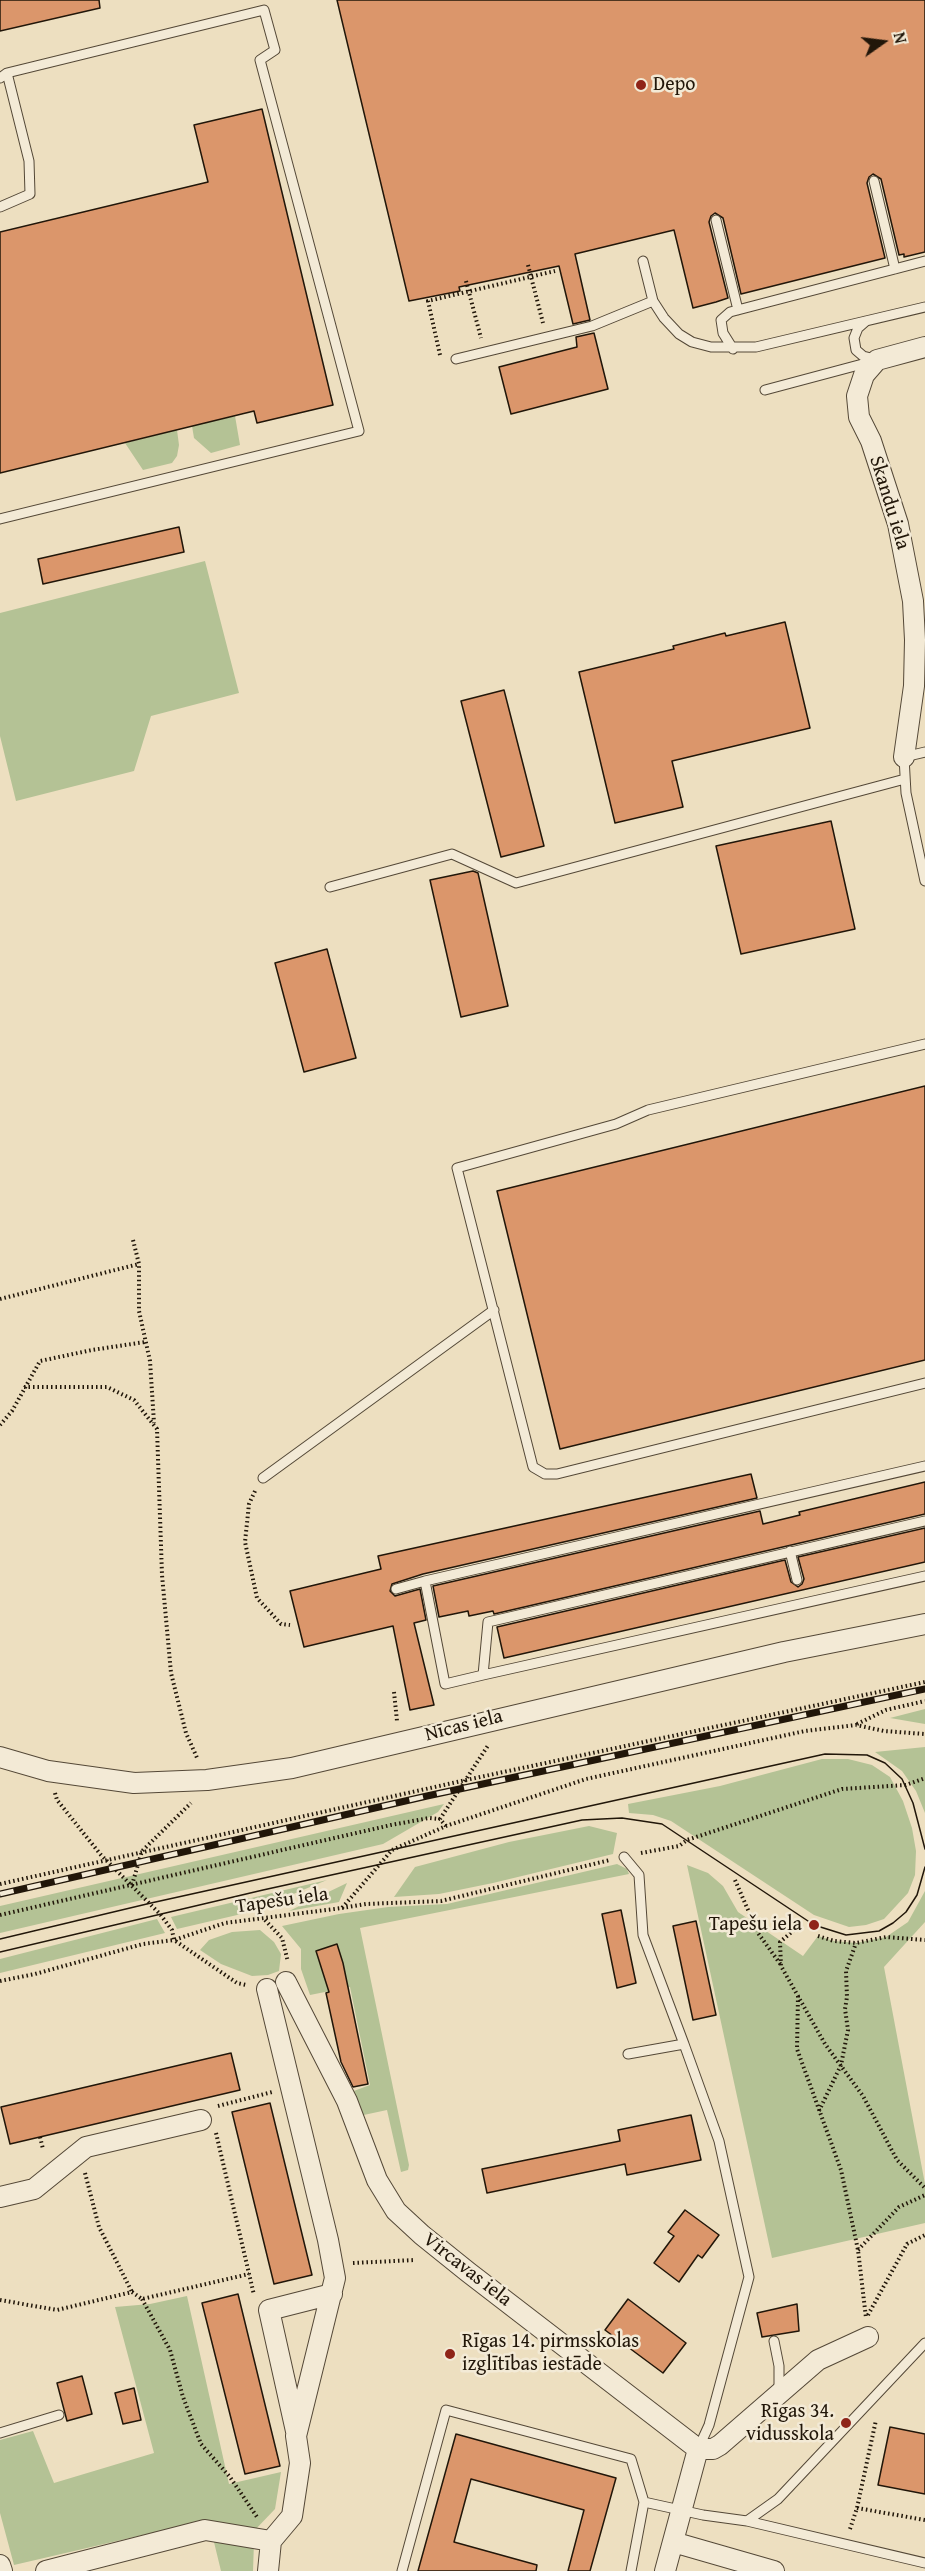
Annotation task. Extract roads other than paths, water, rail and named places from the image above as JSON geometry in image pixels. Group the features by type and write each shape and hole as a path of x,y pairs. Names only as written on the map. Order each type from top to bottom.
{"street":[{"path":"877,360 925,347"},
{"name":"Skandu iela","path":"877,360 864,375 857,396 859,417 871,441 898,524 913,601 914,686 904,757"},
{"name":"Nīcas iela","path":"0,1757 48,1771 134,1783 207,1780 292,1768 508,1715 784,1652 925,1624"},
{"name":"Vircavas iela","path":"286,1983 347,2101 377,2180 396,2211 468,2272 698,2449"},
{"path":"267,1989 335,2278 296,2436"},
{"path":"0,2197 34,2189 86,2146 209,2119"},
{"path":"268,2571 271,2541 292,2517 300,2463 269,2310 332,2294"},
{"path":"665,2571 698,2449 713,2449 720,2445 818,2360 867,2328"},
{"path":"46,2571 204,2530 271,2541"},
{"path":"673,2542 774,2571"},
{"path":"0,2565 2,2571"}],"lane":[{"path":"0,207 30,194 28,161 4,75 264,10 275,50 260,60 359,431 0,519"},
{"path":"874,182 895,269"},
{"path":"716,220 738,310"},
{"path":"643,261 653,300 664,318 679,334 692,342 711,347 733,349 756,347 925,307"},
{"path":"733,349 723,333 721,320 730,312 925,261"},
{"path":"456,359 592,326 653,300"},
{"path":"867,321 858,328 854,338 856,350 862,356 877,360"},
{"path":"765,390 877,360"},
{"path":"904,757 925,752"},
{"name":"Skandu iela","path":"904,757 906,793 925,881"},
{"path":"330,887 452,854 516,884 905,779"},
{"path":"925,1044 648,1110 616,1124 457,1168 533,1467 545,1474 557,1474 925,1383"},
{"path":"263,1478 494,1310"},
{"path":"396,1589 925,1466"},
{"path":"483,1675 488,1622 925,1521"},
{"path":"790,1551 797,1580"},
{"path":"425,1581 445,1684 925,1576"},
{"path":"628,1856 639,1875 643,1935 719,2141 749,2277 709,2425 698,2449"},
{"path":"628,2054 684,2044"},
{"path":"774,2341 779,2366 778,2394"},
{"path":"747,2521 778,2499 925,2343"},
{"path":"402,2571 446,2410 631,2459 644,2502 631,2571"},
{"path":"0,2433 59,2415"},
{"path":"644,2502 681,2511 747,2521 925,2563"}],"tram line":[{"path":"0,1939 151,1903 825,1754 867,1755 885,1763 902,1779 913,1803 925,1849"},
{"path":"0,1952 263,1890 582,1820 622,1818 662,1824 814,1925 846,1935 879,1931 906,1912 917,1895 925,1867"}],"railway":[{"path":"0,1894 427,1796 925,1689"}],"place":[{"name":"Depo","path":"641,85"},
{"name":"Tapešu iela","path":"814,1925"},
{"name":"Rīgas 14. pirmsskolas izglītības iestāde","path":"450,2354"},
{"name":"Rīgas 34. vidusskola","path":"846,2423"}]}
